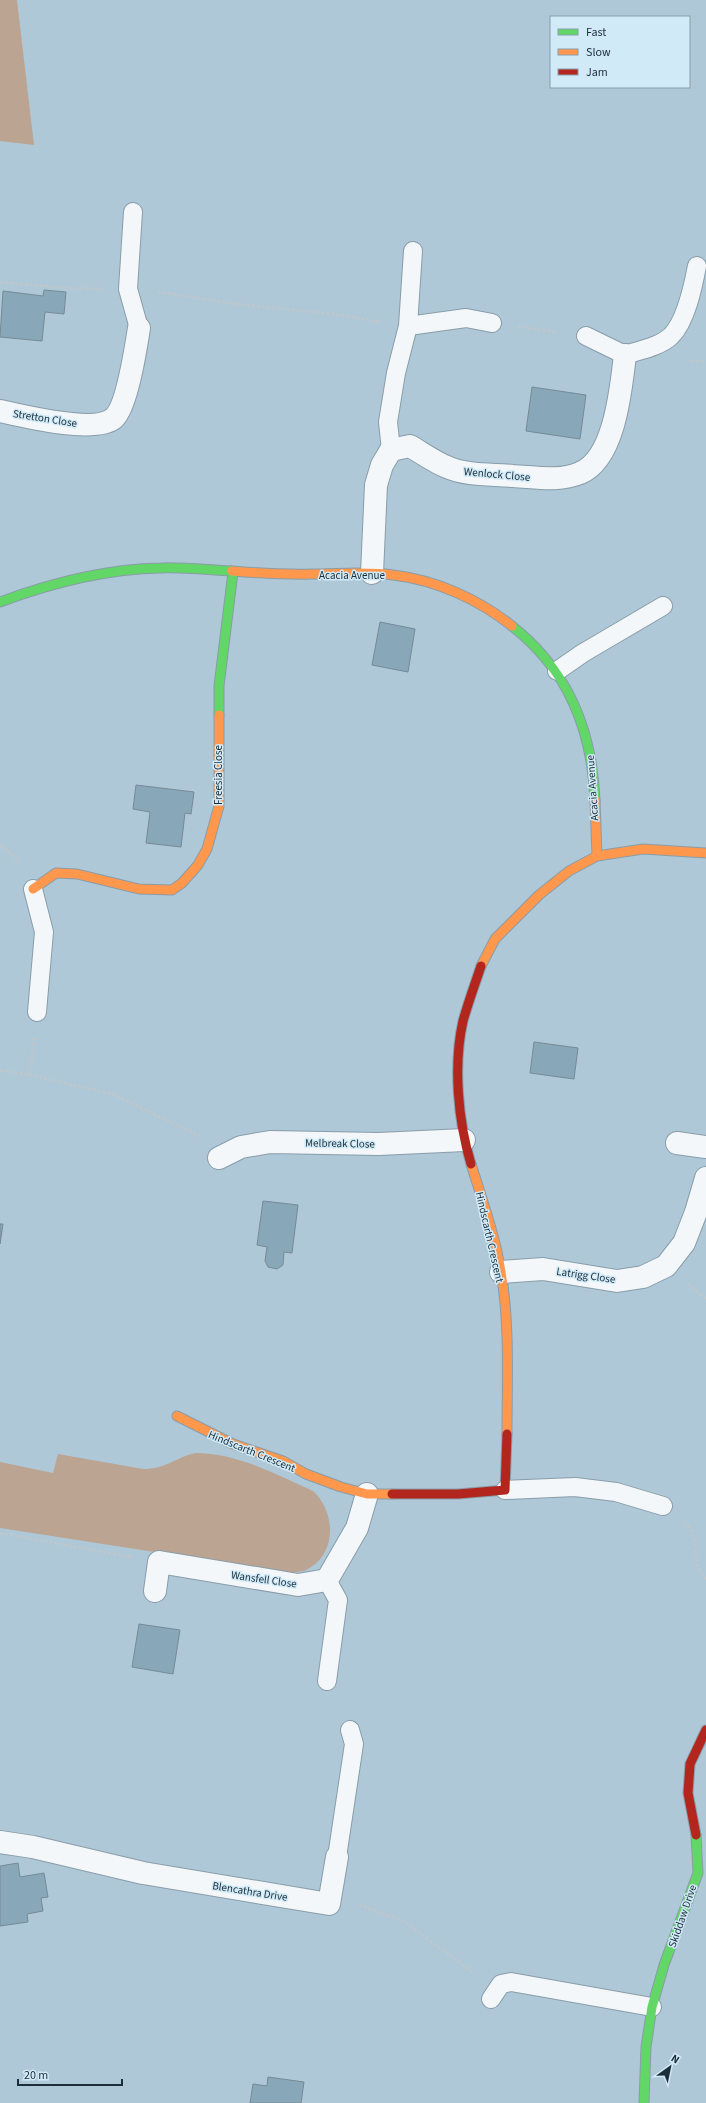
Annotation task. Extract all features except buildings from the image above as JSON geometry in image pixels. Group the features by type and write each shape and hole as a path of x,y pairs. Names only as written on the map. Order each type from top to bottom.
{"street":[{"name":"Stretton Close","path":"0,411 34,418 80,424 99,423 113,419 122,407 132,370 139,328"},
{"name":"Wenlock Close","path":"391,450 410,446 448,468 470,473 563,478 581,473 592,464 605,448 615,417 625,355"},
{"path":"372,573 376,485 382,465 391,450"},
{"name":"Acacia Avenue","path":"0,602 28,591 61,581 97,574 167,568 233,572 318,574 372,573 401,576 460,592 487,608 514,628 541,652 557,671 571,698 580,720 591,755 597,856"},
{"name":"Freesia Close","path":"33,889 56,874 77,874 139,889 172,890 182,883 198,865 207,849 219,806 219,686 233,572"},
{"name":"Hindscarth Crescent","path":"177,1416 208,1433 233,1444 277,1459 306,1474 341,1487 367,1494 458,1494 505,1490 508,1457 505,1312 500,1272 486,1211 464,1140 457,1063 463,1022 480,966 495,939 539,895 569,871 597,856 643,849 706,853"},
{"name":"Melbreak Close","path":"218,1158 241,1146 270,1142 379,1144 464,1140"},
{"path":"677,1143 706,1147"},
{"name":"Latrigg Close","path":"500,1272 543,1269 617,1281 643,1277 666,1266 684,1243 696,1212 706,1178"},
{"path":"327,1580 357,1528 367,1494"},
{"path":"155,1591 160,1562"},
{"name":"Wansfell Close","path":"160,1562 298,1585 327,1580"},
{"name":"Skiddaw Drive","path":"644,2103 646,2047 652,2007 664,1965 698,1873 702,1843 688,1793 688,1786 690,1764 706,1730"},
{"name":"Blencathra Drive","path":"0,1842 33,1847 143,1873 329,1904"},
{"path":"329,1904 337,1857"}],"lane":[{"path":"133,212 128,289 139,328"},
{"path":"391,450 388,422 396,373 408,326 413,251"},
{"path":"586,336 625,355 658,344 671,335 681,320 688,302 697,266"},
{"path":"408,326 466,318 492,323"},
{"path":"557,671 583,653 663,606"},
{"path":"33,889 44,932 37,1012"},
{"path":"505,1490 575,1488 616,1492 663,1506"},
{"path":"327,1580 338,1600 327,1680"},
{"path":"337,1857 354,1744 350,1730"},
{"path":"491,1999 501,1984 511,1982 652,2007"}],"path":[{"path":"0,282 63,288 128,289 171,293 244,305 333,314 408,326"},
{"path":"492,323 586,336"},
{"path":"30,1075 37,1012"},
{"path":"0,1070 30,1075 112,1094 199,1135 218,1158"},
{"path":"663,1506 688,1525 697,1546 698,1568 706,1579"},
{"path":"0,1533 160,1562"},
{"path":"329,1904 360,1905 402,1920 470,1971 501,1984"}],"shaded area":[{"path":"0,0 17,0 34,145 0,141"},
{"path":"195,1453 211,1454 241,1461 313,1491 321,1500 329,1522 330,1534 328,1545 323,1556 315,1564 304,1571 289,1573 0,1528 0,1462 53,1473 58,1454 143,1469 151,1469"}],"traffic: fast":[{"path":"0,602 59,583 120,571 170,568 232,571"},
{"path":"219,715 219,686 233,572"},
{"path":"512,626 532,643 548,662 562,682 573,703 582,725 589,749 595,800"},
{"path":"644,2103 646,2047 652,2007 664,1965 698,1873 696,1835"}],"traffic: slow":[{"path":"232,571 291,574 373,573 425,581 471,599 499,616 512,626"},
{"path":"33,889 56,873 77,874 139,889 172,890 182,883 198,865 207,849 219,806 219,715"},
{"path":"595,800 597,856"},
{"path":"481,966 495,939 539,895 569,871 597,856 643,849 706,853"},
{"path":"471,1164 495,1245 504,1292 507,1353 507,1434"},
{"path":"177,1416 233,1444 283,1461 306,1474 341,1487 367,1494 392,1494"}],"traffic: jam":[{"path":"471,1164 460,1111 458,1093 458,1056 463,1021 481,966"},
{"path":"392,1494 458,1494 505,1490 507,1434"},
{"path":"696,1835 688,1793 690,1764 706,1730"}]}
